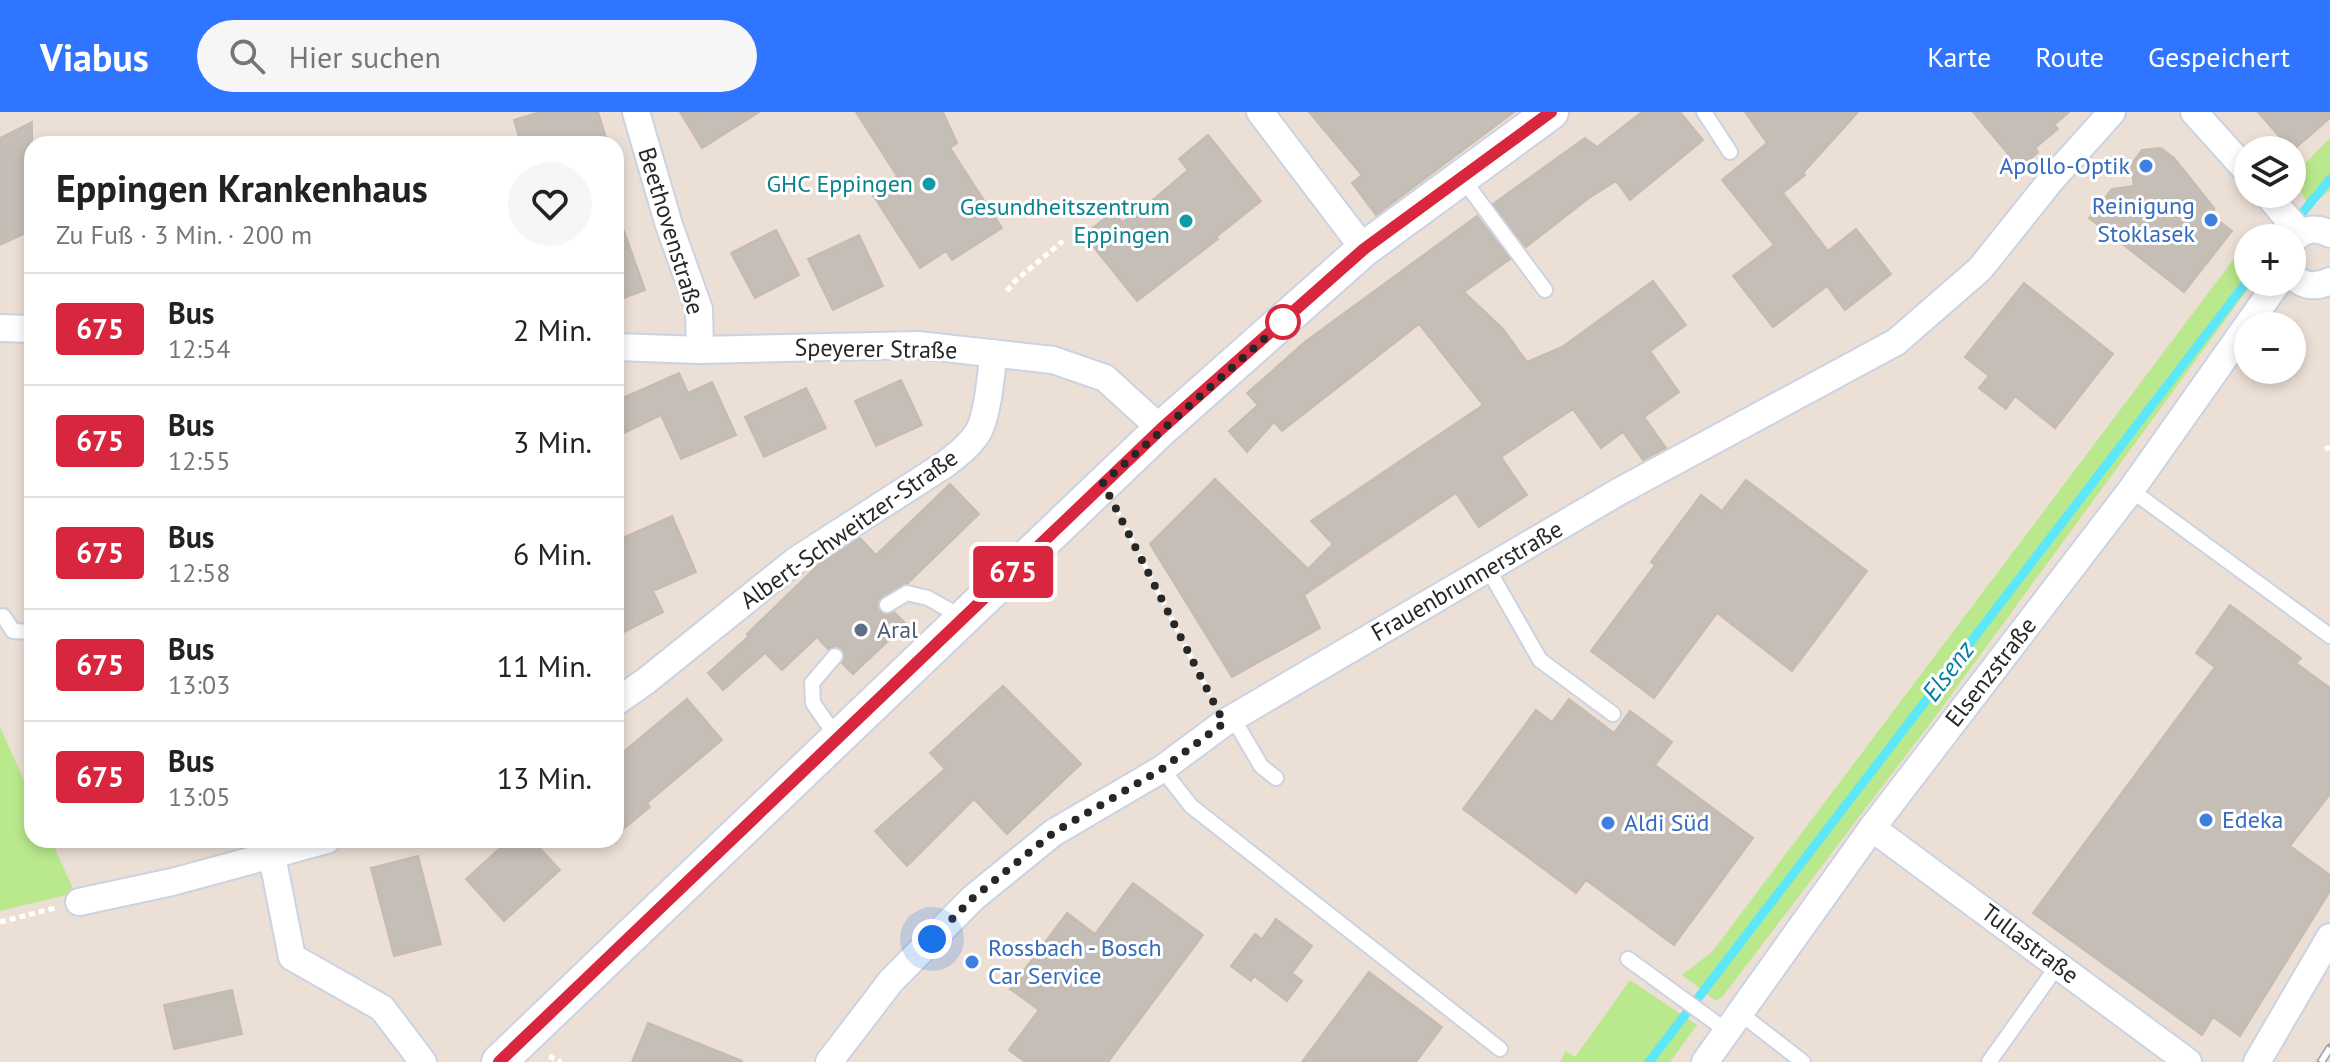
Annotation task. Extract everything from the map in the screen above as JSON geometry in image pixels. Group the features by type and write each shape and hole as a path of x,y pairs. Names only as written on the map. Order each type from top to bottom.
{"street":[{"name":"Beethovenstraße","path":"636,112 669,225 699,309 700,350"},
{"path":"1260,112 1364,249"},
{"path":"499,1062 1161,429 1364,249 1551,112"},
{"name":"Frauenbrunnerstraße","path":"829,1062 891,981 973,898 1053,833 1162,769 1228,721 1620,491 1896,342 1980,269 2052,179 2112,112"},
{"path":"2194,112 2234,156"},
{"path":"2306,233 2317,229 2330,234"},
{"path":"2306,284 2312,286 2330,281"},
{"name":"Elsenzstraße","path":"1705,1062 1872,828 2131,490 2268,296"},
{"path":"0,328 24,329"},
{"name":"Speyerer Straße","path":"624,347 700,350 918,345 1053,360 1105,378 1161,429"},
{"name":"Albert-Schweitzer-Straße","path":"624,696 795,561 963,450 978,432 992,378 993,353"},
{"name":"Tullastraße","path":"1872,828 2188,1062"},
{"path":"79,902 269,848 292,957 382,1008 423,1062"},
{"path":"2257,1062 2330,937"}],"lane":[{"path":"1704,112 1730,152"},
{"path":"1462,177 1545,290"},
{"path":"2131,490 2330,636"},
{"path":"1488,569 1540,660 1613,714"},
{"path":"887,605 907,593 928,598 965,619"},
{"path":"3,616 13,631 24,632"},
{"path":"835,656 812,683 813,703 838,739"},
{"path":"1228,721 1261,766 1276,778"},
{"path":"1162,769 1191,806 1500,1049"},
{"path":"1628,959 1705,1014 1734,1022 1803,1062"},
{"path":"1989,1062 2058,965"}],"path":[{"path":"1007,291 1063,241"},
{"path":"1103,483 1228,721"},
{"path":"0,922 79,902"}],"green space":[{"path":"2330,138 2330,190 2310,207 2306,200 2306,163"},
{"path":"2234,259 2234,296 2243,296 1932,721 1723,996 1716,1001 1682,975 1712,952"},
{"path":"0,727 24,780 24,848 55,848 75,893 0,911"},
{"path":"1630,980 1697,1025 1670,1062 1560,1062 1566,1051 1575,1057"}],"building":[{"path":"540,112 598,112 606,136 519,136 514,120"},
{"path":"680,112 759,112 702,148"},
{"name":"GHC Eppingen","path":"856,112 943,112 957,143 950,148 1002,228 952,260 946,251 920,268 871,192 897,176"},
{"path":"1309,112 1514,112 1376,215 1352,183 1362,175"},
{"path":"1642,112 1680,112 1703,140 1630,200 1616,181 1526,247 1493,204 1585,138 1597,147"},
{"path":"1745,112 1858,112 1803,173 1805,175 1783,193 1828,251 1856,229 1891,274 1845,310 1827,286 1773,327 1733,276 1774,245 1722,180 1767,143"},
{"path":"1973,112 2069,112 2054,125 2058,129 2035,148 2038,152 2020,168"},
{"path":"2258,112 2330,112 2330,118 2306,139 2306,136 2279,136"},
{"path":"32,122 32,136 24,136 24,234 0,245 0,138"},
{"name":"Gesundheitszentrum Eppingen","path":"1208,135 1261,201 1216,237 1218,239 1137,301 1084,235 1114,211 1122,222 1142,209 1188,170 1179,159"},
{"path":"2161,148 2174,158 2214,208 2215,218 2232,231 2184,292 2089,218 2112,189 2134,186 2131,165 2142,150"},
{"path":"1477,216 1510,259 1464,292 1503,329 1527,362 1562,347 1653,281 1686,325 1650,351 1679,392 1644,417 1666,448 1643,460 1623,432 1601,448 1573,409 1501,457 1527,495 1479,527 1456,493 1304,595 1320,628 1232,677 1150,544 1215,479 1308,569 1333,544 1311,521 1483,405 1419,324 1282,431 1274,422 1247,452 1229,431 1258,405 1247,393 1306,341"},
{"path":"776,230 799,275 755,298 731,253"},
{"path":"624,231 645,290 624,298"},
{"path":"859,235 883,286 833,310 808,259"},
{"path":"2024,283 2113,354 2055,428 2015,396 2006,409 1979,388 1989,376 1965,357"},
{"path":"679,373 688,393 712,382 736,435 681,459 661,415 624,433 624,397"},
{"path":"901,380 922,425 876,446 855,401"},
{"path":"806,388 826,428 764,457 745,417"},
{"path":"1746,480 1867,571 1792,671 1717,613 1654,698 1591,651 1655,565 1651,562 1701,495 1722,511"},
{"path":"950,484 979,514 908,583 879,600 877,606 882,613 888,615 894,612 906,624 853,674 842,663 845,657 842,649 836,646 828,649 817,637 782,670 765,653 723,690 708,673 817,566 860,538 876,555"},
{"path":"672,516 696,572 653,591 663,612 624,632 624,537"},
{"name":"Edeka","path":"2230,605 2301,658 2296,663 2330,688 2330,794 2290,846 2330,875 2330,891 2240,1036 2213,1017 2202,1035 2033,913 2215,667 2196,653"},
{"path":"1003,686 1081,764 1007,834 974,799 907,866 875,831 945,769 930,753"},
{"path":"687,699 722,740 647,803 650,807 624,828 624,751"},
{"name":"Aldi Süd","path":"1569,699 1614,733 1630,711 1672,742 1655,765 1753,838 1674,945 1586,880 1576,893 1463,809 1536,710 1552,722"},
{"path":"500,848 539,848 560,870 504,921 466,879"},
{"path":"418,856 441,944 394,956 371,868"},
{"path":"1133,883 1203,935 1108,1062 1025,1062 1009,1050 1039,1010 1010,989 1067,913 1095,934"},
{"path":"1276,919 1312,946 1292,973 1302,981 1287,1001 1254,976 1251,981 1231,966 1255,934 1262,939"},
{"path":"1369,972 1442,1027 1416,1062 1302,1062"},
{"path":"232,990 242,1034 174,1049 164,1005"},
{"path":"648,1023 742,1061 742,1062 632,1062"}],"waterway":[{"name":"Elsenz","path":"2294,223 2330,179"},
{"name":"Elsenz","path":"1649,1062 2236,296"}],"railway":[{"path":"2321,1062 2330,1048"}],"bus line":[{"name":"675","path":"499,1062 1161,429 1364,249 1551,112"}],"place":[{"name":"Apollo-Optik","path":"2146,166"},
{"name":"GHC Eppingen","path":"929,184"},
{"name":"Reinigung Stoklasek","path":"2211,220"},
{"name":"Gesundheitszentrum Eppingen","path":"1186,221"},
{"name":"Aral","path":"861,630"},
{"name":"Edeka","path":"2206,820"},
{"name":"Aldi Süd","path":"1608,823"},
{"name":"Rossbach - Bosch Car Service","path":"972,962"}],"route":[{"path":"932,939 973,898 1053,833 1162,769 1224,723 1103,483 1283,322"}]}
